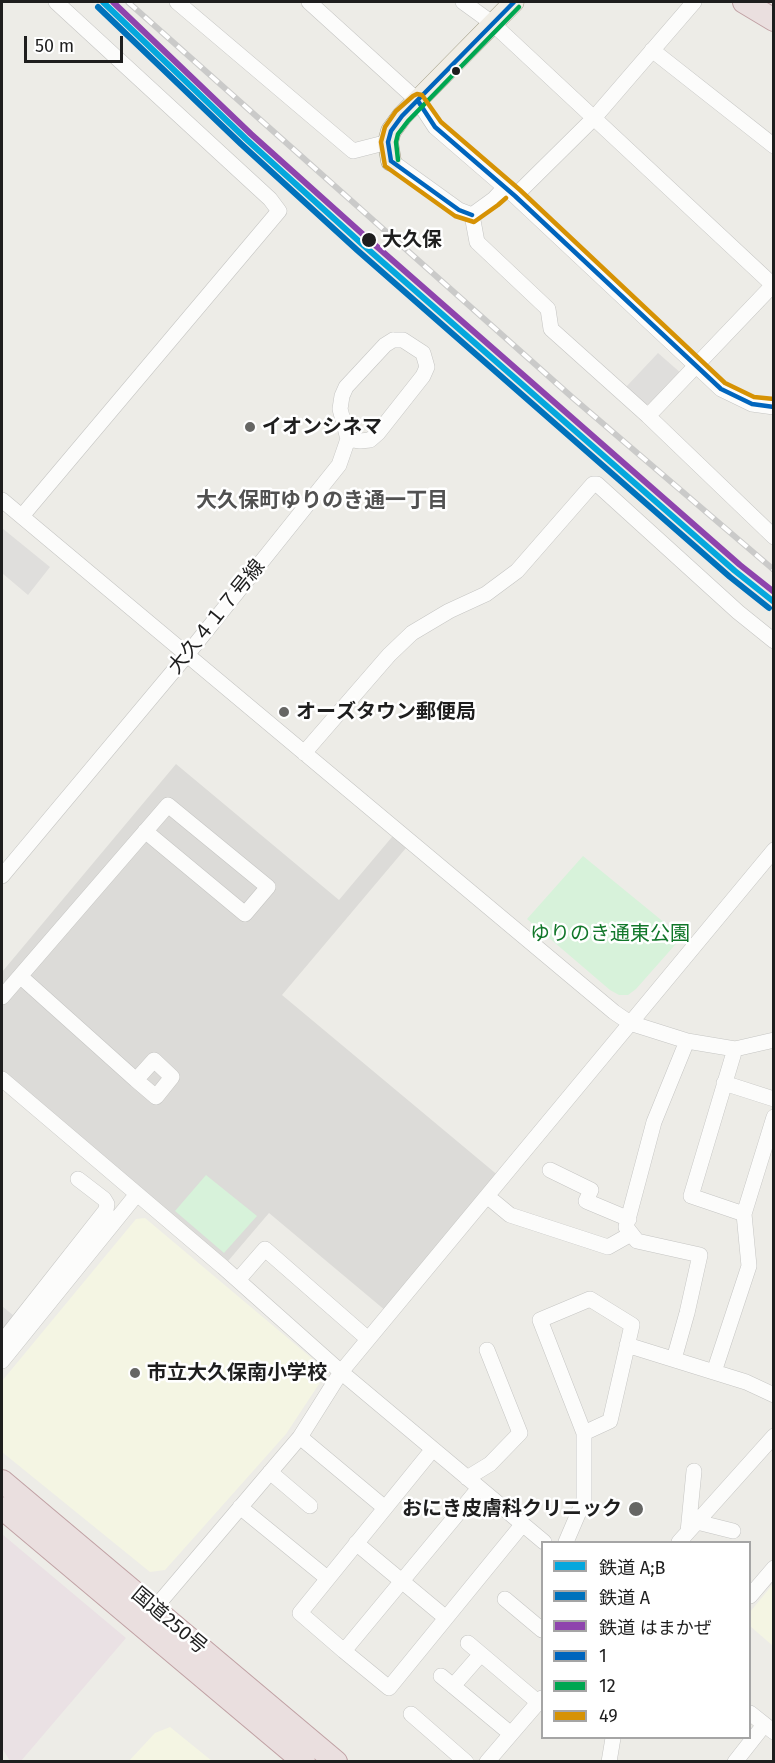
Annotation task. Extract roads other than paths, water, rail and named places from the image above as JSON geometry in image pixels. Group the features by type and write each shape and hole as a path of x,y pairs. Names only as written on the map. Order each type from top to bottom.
{"highway":[{"path":"744,2 774,20"},
{"name":"国道250号","path":"2,1481 304,1761"},
{"name":"国道250号","path":"2,1508 336,1761"}],"main road":[{"path":"389,151 391,131 402,116 514,2"}],"street":[{"path":"22,516 279,211 270,199 56,2"},
{"path":"177,2 353,151 389,151 459,210 472,215"},
{"path":"309,2 418,100 435,127 510,192 695,367 721,389 752,404 774,407"},
{"path":"463,2 492,23 773,285 648,416"},
{"path":"472,215 494,199 510,192 594,118 694,2"},
{"path":"652,50 774,146"},
{"path":"472,215 477,242 548,309 551,329 648,416 774,537"},
{"path":"393,340 403,340 423,353 427,367 423,376 378,434 370,440 348,439 340,409 346,387 385,345 393,340"},
{"name":"大久４１７号線","path":"2,876 186,656 339,465 348,439"},
{"path":"304,753 389,655 412,633 449,611 486,594 517,571 593,484 597,484 738,612 774,641"},
{"path":"2,500 614,1012 630,1023 687,1041 735,1049 774,1040"},
{"path":"2,997 145,831 168,805 268,887 245,914 145,831"},
{"path":"147,1617 300,1437 341,1372 774,850"},
{"path":"20,976 136,1080"},
{"path":"487,1196 510,1215 608,1247 630,1226 654,1122 687,1041"},
{"path":"735,1049 691,1197 744,1214"},
{"path":"2,1079 238,1280 341,1372 543,1541"},
{"path":"724,1083 774,1099"},
{"path":"714,1372 749,1266 744,1214 774,1117"},
{"path":"550,1170 591,1190 586,1201 630,1226 637,1240 700,1255 674,1359"},
{"path":"2,1342 106,1210 104,1199 78,1179"},
{"path":"2,1361 137,1194"},
{"path":"238,1280 265,1249 368,1339"},
{"path":"566,1541 584,1500 584,1433 540,1320 590,1299 632,1325 610,1421 584,1433"},
{"path":"627,1345 746,1382 774,1395"},
{"path":"344,1651 402,1581 473,1483 520,1433 487,1350"},
{"path":"688,1532 774,1436"},
{"path":"300,1437 385,1508"},
{"path":"433,1449 300,1614 389,1688 522,1525"},
{"path":"688,1532 694,1471"},
{"path":"270,1472 310,1506"},
{"path":"240,1507 327,1578"},
{"path":"688,1532 733,1531"},
{"path":"356,1543 446,1618"},
{"path":"751,1595 774,1568"},
{"path":"505,1599 541,1628"},
{"path":"468,1643 541,1701 487,1761"},
{"path":"453,1686 481,1654"},
{"path":"441,1676 511,1734"},
{"path":"411,1714 466,1761"},
{"path":"735,1761 769,1729 751,1714"},
{"path":"609,1761 614,1739"}],"railway":[{"path":"128,2 573,398 774,570"}],"rail line":[{"name":"A;B","path":"103,2 246,139 362,244 735,571 774,602"},
{"name":"はまかぜ","path":"113,2 251,134 367,238 740,565 774,592"},
{"name":"A","path":"98,7 241,144 357,250 730,577 769,608"}],"place":[{"name":"大久保","path":"369,240"},
{"name":"イオンシネマ","path":"250,427"},
{"name":"オーズタウン郵便局","path":"284,712"},
{"name":"市立大久保南小学校","path":"135,1373"},
{"name":"おにき皮膚科クリニック","path":"636,1509"}],"district":[{"name":"大久保町ゆりのき通一丁目","path":"322,501"}],"park label":[{"name":"ゆりのき通東公園","path":"610,934"}]}
